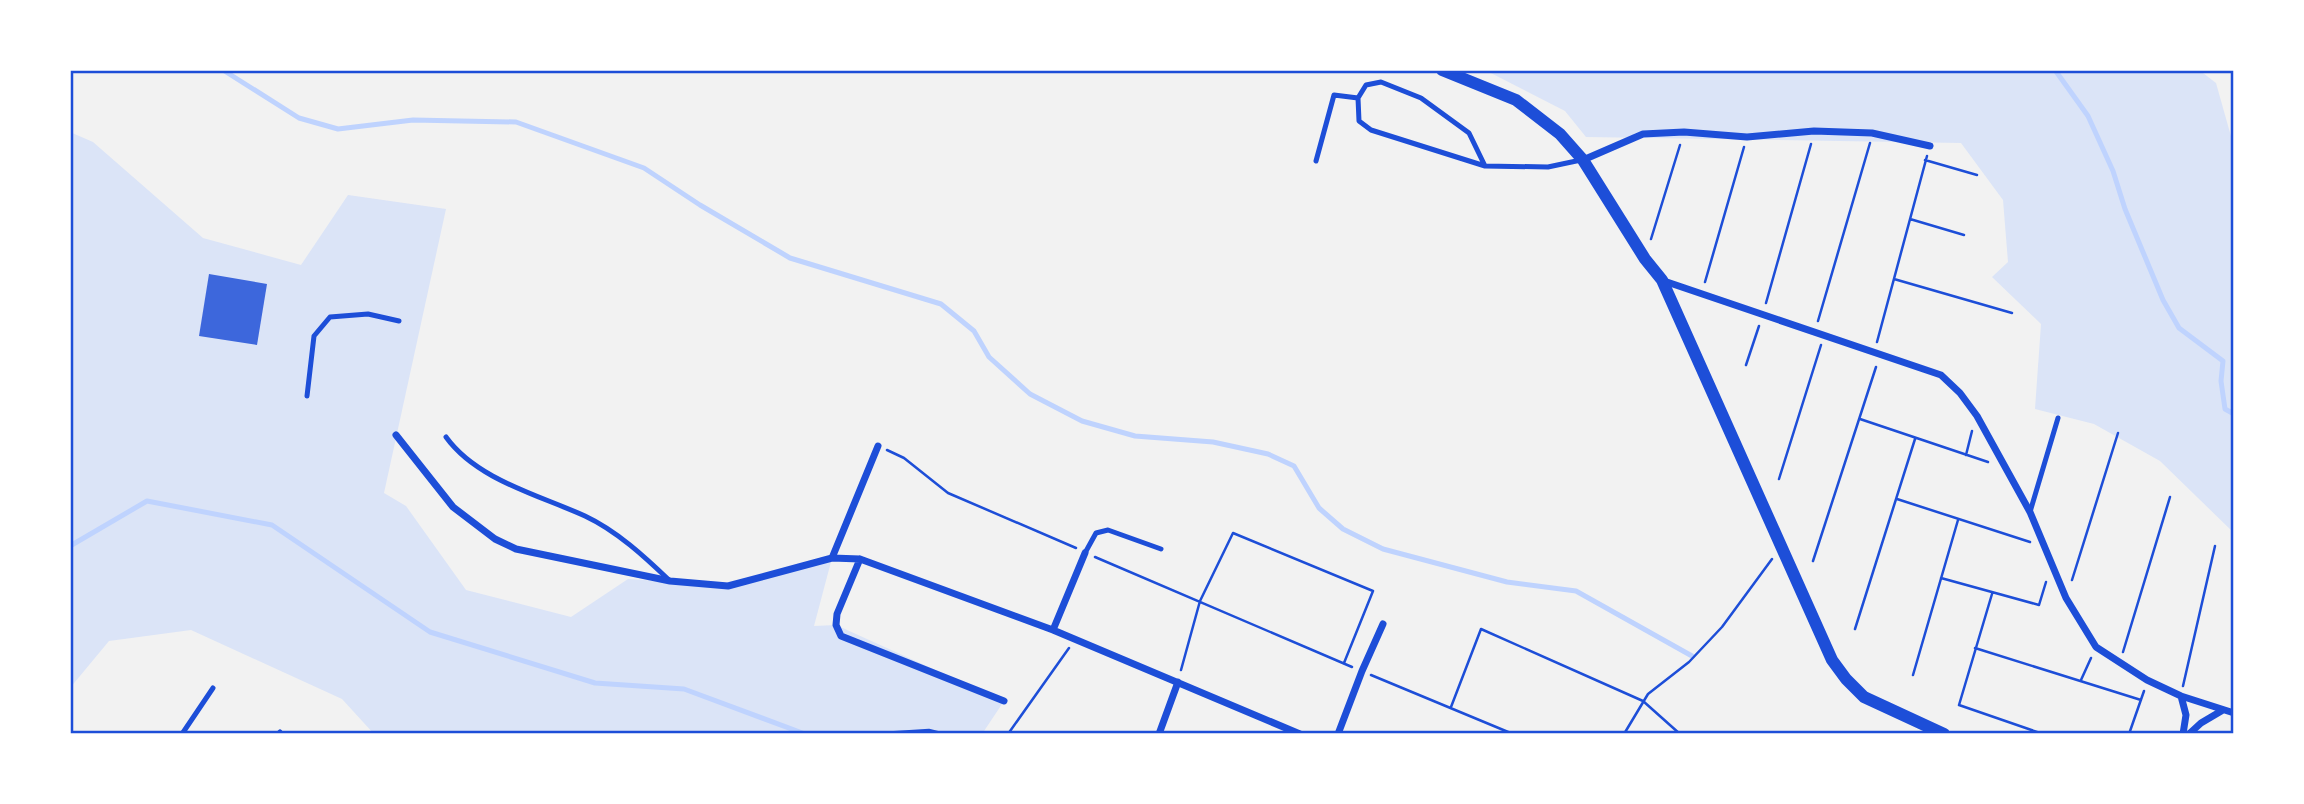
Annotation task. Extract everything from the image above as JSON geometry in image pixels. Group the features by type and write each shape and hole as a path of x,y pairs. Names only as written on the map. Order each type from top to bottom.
{"street":[{"path":"1442,70 1516,100 1560,134 1583,160 1662,280 1832,660 1846,679 1864,696 1944,734"},
{"path":"1583,160 1643,134 1684,132 1747,137 1814,131 1872,133 1930,146"},
{"path":"1662,280 1941,375 1960,393 1977,416 2030,512 2066,598 2096,647 2147,680 2180,696 2234,713"},
{"path":"396,435 453,507 495,539 516,549 670,581 728,586 832,558 860,559 1052,630 1300,734"},
{"path":"832,558 878,446"},
{"path":"1052,630 1086,552"},
{"path":"860,559 837,614 836,625 841,636 1004,701"},
{"path":"1338,734 1383,624"},
{"path":"1159,734 1178,682"},
{"path":"2180,696 2186,715 2183,734"},
{"path":"2189,734 2223,710"}],"lane":[{"path":"1485,166 1469,133 1421,98 1381,82 1366,85 1358,99 1359,121 1371,130 1485,166 1548,167 1583,160"},
{"path":"1316,162 1334,95 1358,99"},
{"path":"307,396 314,336 330,317 368,314 399,321"},
{"path":"2030,512 2058,418"},
{"path":"446,437 455,450 522,492 587,517 635,548 670,581"},
{"path":"1086,552 1096,533 1108,530 1161,549"},
{"path":"182,734 213,688"}],"path":[{"path":"1746,365 1814,131"},
{"path":"1646,259 1684,132"},
{"path":"1815,331 1872,133"},
{"path":"1701,293 1747,137"},
{"path":"1814,561 1860,419 1930,146"},
{"path":"1925,160 1977,175"},
{"path":"1910,219 1964,235"},
{"path":"1894,279 2012,313"},
{"path":"1779,478 1824,335"},
{"path":"1966,455 1977,416"},
{"path":"1860,419 2005,467"},
{"path":"2066,598 2118,433"},
{"path":"1854,629 1915,439"},
{"path":"878,446 904,458 948,493 1067,544"},
{"path":"2120,662 2170,497"},
{"path":"1897,499 2043,546"},
{"path":"1913,676 1958,520"},
{"path":"1086,552 1200,601 1344,663 1373,591 1233,533 1200,601 1178,682"},
{"path":"1624,734 1648,694 1689,662 1722,627 1781,544"},
{"path":"2180,696 2214,545"},
{"path":"1941,578 2039,606 2051,566"},
{"path":"1992,594 1959,705 2043,734"},
{"path":"1451,707 1481,629 1643,701 1680,734"},
{"path":"1008,734 1075,640"},
{"path":"2081,680 2096,647"},
{"path":"1975,648 2141,700"},
{"path":"1362,671 1513,734"},
{"path":"2129,734 2147,680"},
{"path":"866,733 929,730 946,734"}],"shaded area":[{"path":"1485,70 2199,70 2216,83 2234,147 2234,533 2160,461 2094,424 2035,409 2041,324 1992,277 2008,262 2003,200 1961,143 1586,137 1565,111"},
{"path":"70,132 93,142 203,238 301,265 348,195 446,209 384,493 406,506 466,590 571,617 628,579 720,585 832,558 814,626 836,625 1004,701 982,734 374,734 342,699 191,630 109,641 70,688"}],"building":[{"path":"209,274 267,284 257,345 199,336"}],"waterway":[{"path":"223,70 299,118 338,129 413,120 516,122 644,168 700,205 790,258 941,304 974,331 989,357 1030,394 1082,421 1135,436 1213,442 1268,454 1294,466 1319,508 1343,529 1383,549 1507,582 1576,591 1692,656"},
{"path":"2055,70 2088,116 2113,171 2125,209 2163,300 2179,328 2223,361 2221,381 2225,409 2234,414"},
{"path":"70,546 147,501 272,525 430,632 595,683 684,689 805,734"}]}
